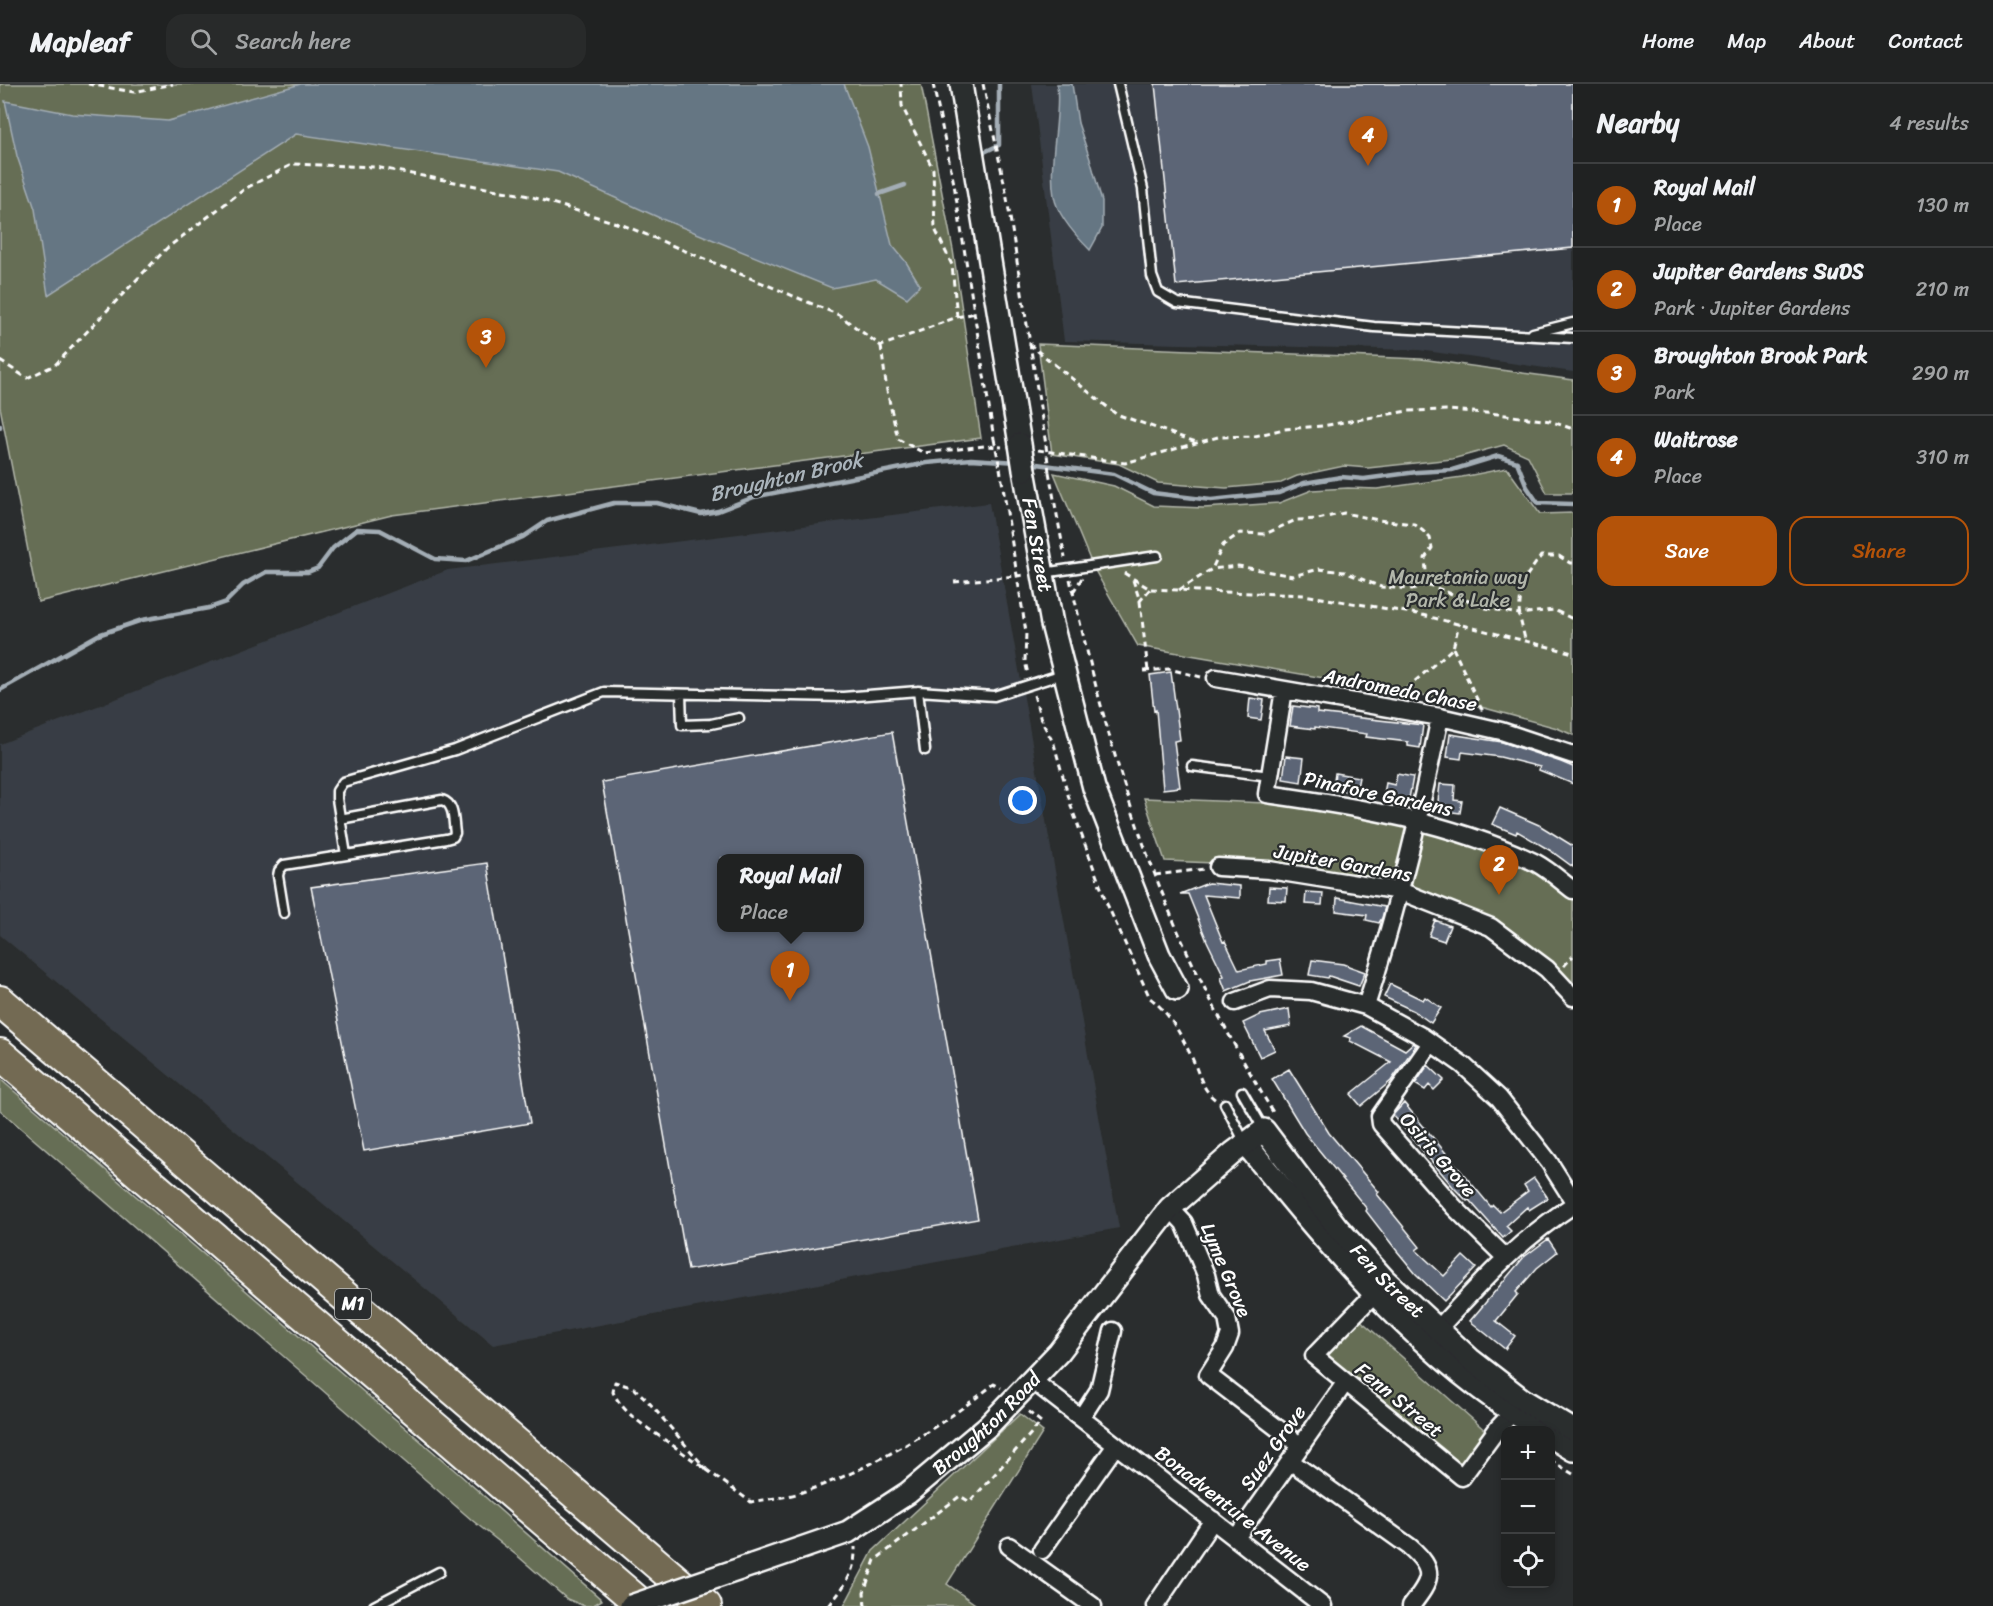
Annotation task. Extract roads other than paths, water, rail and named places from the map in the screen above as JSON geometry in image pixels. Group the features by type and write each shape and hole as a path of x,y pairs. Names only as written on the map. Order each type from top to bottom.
{"highway":[{"name":"M1","path":"0,1001 706,1606"},
{"name":"M1","path":"0,1054 643,1606"}],"street":[{"name":"Fen Street","path":"961,84 1019,447 1063,673 1094,788 1159,955 1178,989"},
{"name":"Andromeda Chase","path":"1216,678 1440,717 1491,729 1573,755"},
{"path":"1270,776 1284,690"},
{"path":"1366,1006 1419,820 1440,717"},
{"name":"Pinafore Gardens","path":"1270,776 1267,794 1342,804 1419,820 1467,835 1538,864 1573,890"},
{"name":"Jupiter Gardens","path":"1218,867 1269,870 1400,891 1491,927 1547,969 1573,997"},
{"path":"1235,1002 1270,989 1311,991 1366,1006 1431,1043 1463,1065 1512,1112 1549,1162 1573,1203 1505,1257 1438,1329"},
{"name":"Osiris Grove","path":"1431,1043 1380,1116 1381,1124 1454,1207 1505,1257"},
{"name":"Fen Street","path":"1264,1130 1336,1227 1385,1281 1470,1359 1523,1400 1573,1430"},
{"name":"Broughton Road","path":"631,1606 848,1532 908,1493 988,1426 1059,1352 1170,1208 1245,1143 1264,1130"},
{"name":"Fen Street","path":"1245,1143 1324,1240 1373,1295 1456,1371 1533,1426"},
{"name":"Lyme Grove","path":"1170,1208 1184,1223 1206,1275 1211,1295 1227,1318 1230,1334 1225,1348 1208,1376 1301,1446"},
{"name":"Fenn Street","path":"1373,1295 1314,1356 1345,1383 1462,1477 1512,1413"},
{"path":"1081,1418 1100,1390 1113,1331"},
{"name":"Bonadventure Avenue","path":"1032,1380 1323,1606"},
{"name":"Suez Grove","path":"1236,1538 1345,1383"},
{"path":"1555,1438 1573,1449"},
{"path":"1042,1550 1116,1445"},
{"path":"1290,1461 1422,1558 1428,1569 1429,1577 1427,1585 1411,1606"},
{"path":"1155,1606 1214,1520"},
{"path":"1009,1546 1093,1606"}],"lane":[{"path":"1118,84 1143,189 1152,276 1158,292 1177,303 1374,327 1573,338"},
{"path":"1525,336 1573,323"},
{"path":"1043,573 1157,556"},
{"path":"346,855 337,791 339,786 348,780 455,750 604,692 843,698 918,692 994,696 1063,673"},
{"path":"918,692 926,750"},
{"path":"681,694 682,725 711,724 739,718"},
{"path":"1192,766 1270,776"},
{"path":"284,913 278,876 280,868 291,863 453,837 455,833 451,806 442,800 340,819"},
{"name":"Fen Street","path":"1242,1092 1264,1130"},
{"name":"Fen Street","path":"1225,1105 1245,1143"},
{"path":"374,1606 439,1572"}],"water":[{"path":"301,84 844,84 868,147 892,245 920,285 907,298 876,279 832,288 662,219 558,172 296,134 48,295 35,209 17,156 5,101 72,114 168,121"},
{"path":"1057,84 1072,84 1078,123 1102,201 1102,228 1090,250 1063,218 1054,196 1052,168 1058,98"}],"waterway":[{"path":"978,155 999,145 999,84"},
{"path":"879,194 905,185"},
{"name":"Broughton Brook","path":"1029,463 1114,474 1153,493 1211,500 1279,493 1304,483 1341,477 1364,479 1452,470 1498,456 1517,462 1527,487 1538,503 1573,504"},
{"name":"Broughton Brook","path":"0,690 98,635 142,620 209,608 226,602 243,585 266,572 308,572 318,568 333,548 357,529 380,530 435,559 466,561 523,537 547,521 614,503 657,503 701,514 718,511 754,497 927,463 971,459 1018,462"}],"place":[{"name":"Waitrose","path":"1368,166"},
{"name":"Broughton Brook Park","path":"486,368"},
{"name":"Jupiter Gardens SuDS","path":"1499,895"},
{"name":"Royal Mail","path":"790,1001"}],"park label":[{"name":"Mauretania way Park & Lake","path":"1458,588"}]}
